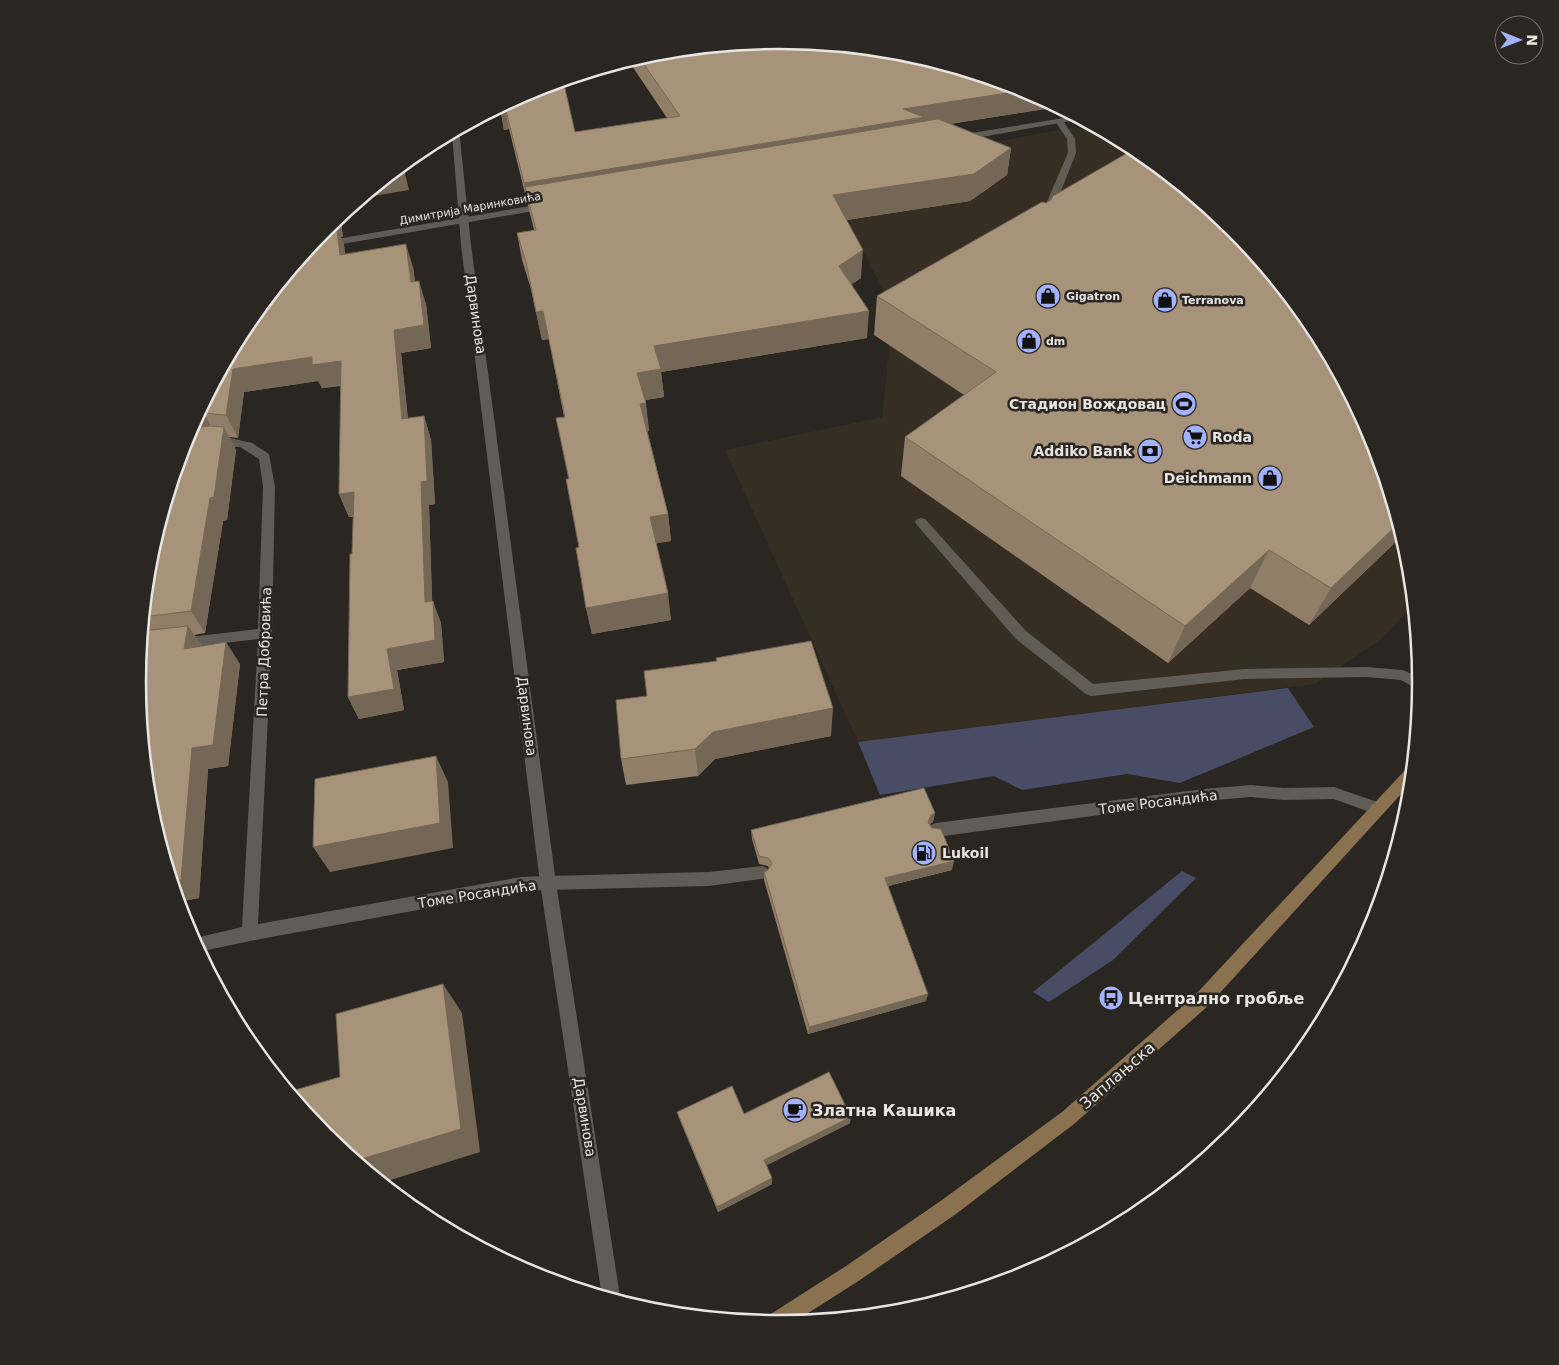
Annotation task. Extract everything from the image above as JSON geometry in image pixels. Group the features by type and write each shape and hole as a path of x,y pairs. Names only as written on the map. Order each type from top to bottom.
{"main road":[{"name":"Заплањска","path":"786,1316 853,1273 941,1212 1068,1118 1202,1000 1406,779"}],"street":[{"path":"952,139 1070,119"},
{"path":"1044,220 1072,153 1071,139 1068,131 1059,121"},
{"name":"Дарвинова","path":"457,138 463,220 548,883 611,1294"},
{"name":"Димитрија Маринковића","path":"320,246 554,205"},
{"name":"Петра Добровића","path":"204,444 230,441 252,446 265,457 269,487 265,633 250,933"},
{"path":"921,522 1021,635 1090,690 1246,674 1367,672 1404,674 1413,680"},
{"path":"169,645 265,633"},
{"name":"Томе Росандића","path":"936,830 1196,796 1251,792 1284,794 1334,793 1378,809"},
{"name":"Томе Росандића","path":"203,944 250,933 521,884 709,879 762,873"}],"shaded area":[{"path":"1081,126 1132,156 1165,180 1228,234 1256,265 1270,283 1339,386 1365,440 1380,479 1392,518 1409,610 1381,639 1315,684 858,742 725,450 882,417 893,310 824,174"},
{"path":"1288,688 1314,727 1180,783 1127,774 1022,790 994,776 880,795 858,742"},
{"path":"1182,871 1196,878 1113,960 1049,1002 1033,992"}],"building":[{"path":"738,50 821,50 862,54 944,70 1010,93 903,109 924,117 524,183 506,111 564,86 575,132 680,116 644,64 697,54"},
{"path":"938,119 1011,148 974,174 833,195 863,250 839,266 869,311 654,346 661,369 637,373 646,403 640,404 668,514 650,517 668,593 586,608 576,548 579,547 566,479 569,479 556,418 565,417 543,311 536,312 526,262 517,233 536,230 525,187"},
{"path":"1127,153 1165,180 1228,234 1282,297 1306,330 1348,402 1365,440 1380,479 1394,528 1331,588 1269,550 1185,626 905,437 996,372 877,296 1042,202 1046,203 1053,196"},
{"path":"337,229 340,255 406,244 411,282 419,281 424,325 394,330 402,419 424,416 427,481 421,482 425,602 433,601 435,640 387,649 394,689 348,697 350,554 352,554 354,492 339,494 341,361 312,365 312,357 233,369 226,415 206,413 231,366 253,330 277,297 331,234"},
{"path":"200,427 224,427 214,497 210,498 191,611 149,616 158,559 167,518 179,479"},
{"path":"188,626 184,649 226,642 213,745 192,748 181,880 177,881 167,847 151,765 147,724 146,682 148,630"},
{"path":"811,641 833,708 713,732 695,749 621,759 616,700 647,696 644,671 717,661 716,658"},
{"path":"436,756 440,823 313,847 315,779"},
{"path":"924,788 935,813 931,815 928,822 932,828 941,829 954,861 885,878 928,994 809,1027 764,872 768,870 772,863 768,858 759,856 751,830"},
{"path":"443,984 461,1129 362,1159 331,1131 295,1090 340,1077 336,1014"},
{"path":"829,1072 851,1117 764,1160 772,1178 717,1207 677,1112 732,1086 744,1114"}],"place":[{"name":"Gigatron","path":"1048,296"},
{"name":"Terranova","path":"1165,300"},
{"name":"dm","path":"1029,341"},
{"name":"Стадион Вождовац","path":"1184,404"},
{"name":"Roda","path":"1195,437"},
{"name":"Addiko Bank","path":"1150,451"},
{"name":"Deichmann","path":"1270,478"},
{"name":"Lukoil","path":"924,853"},
{"name":"Централно гробље","path":"1111,998"},
{"name":"Златна Кашика","path":"795,1110"}]}
